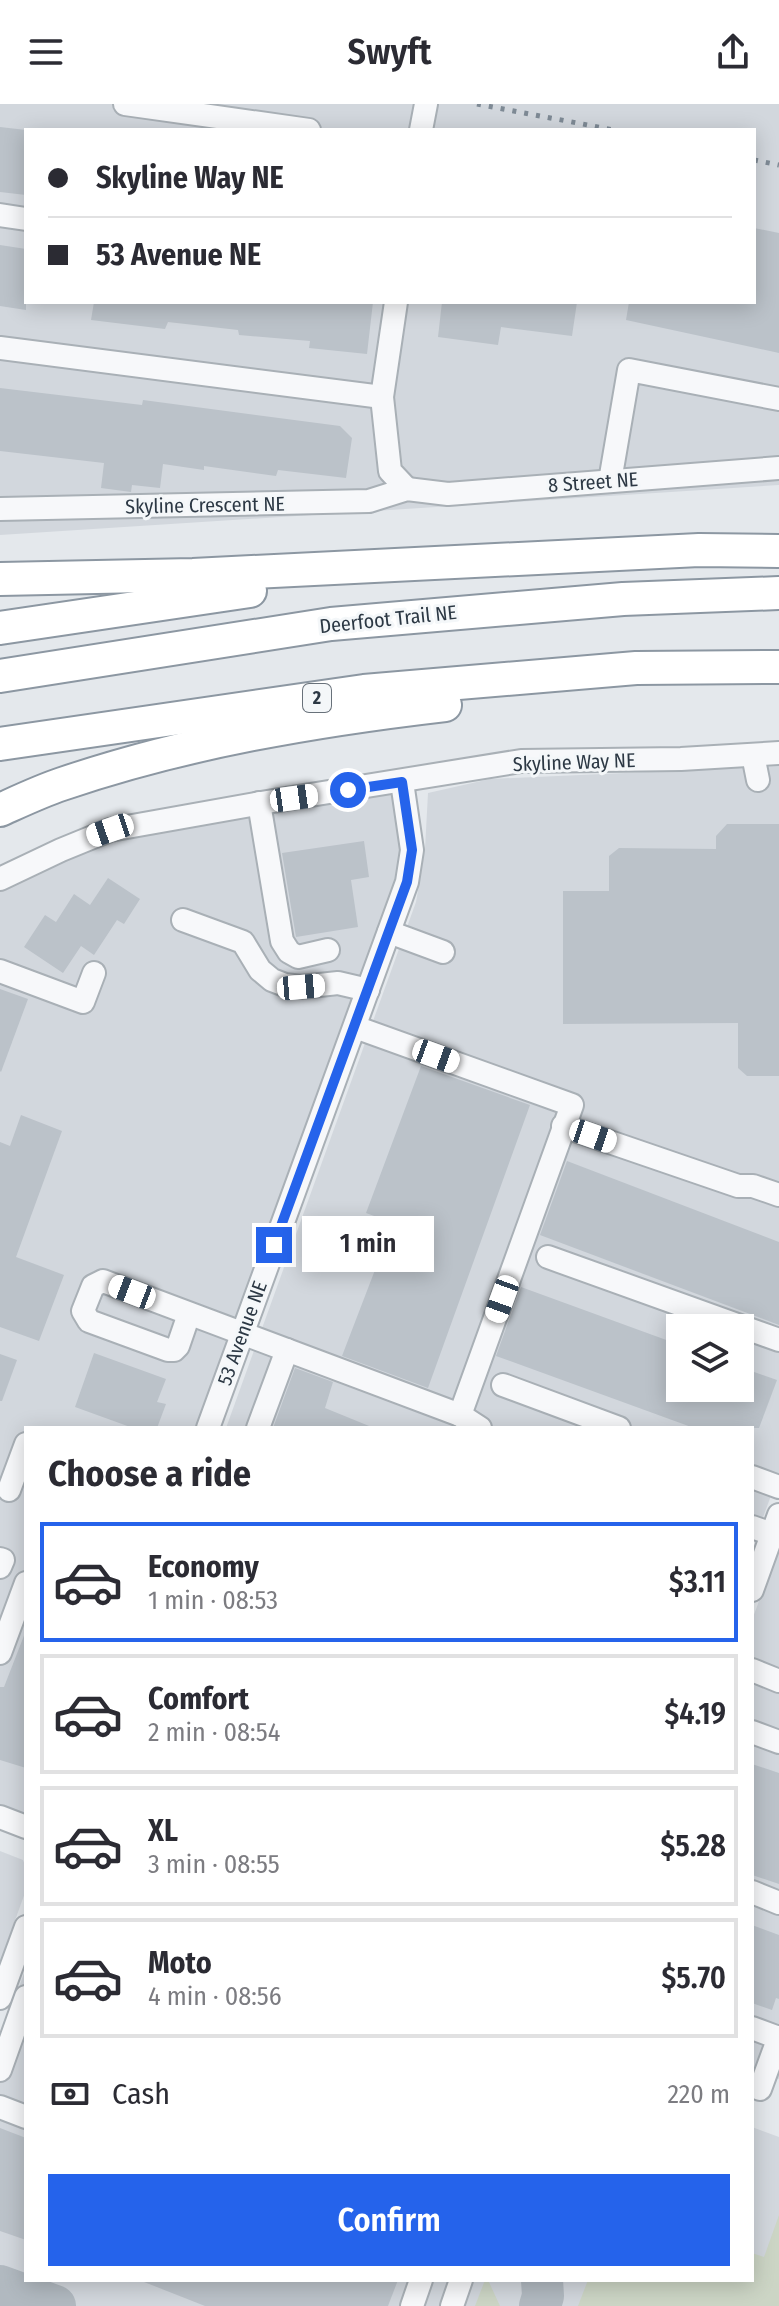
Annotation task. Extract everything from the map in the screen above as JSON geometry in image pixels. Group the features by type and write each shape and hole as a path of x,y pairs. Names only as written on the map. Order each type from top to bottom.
{"highway":[{"path":"0,579 193,575 699,550 779,551"},
{"path":"0,628 336,578 699,550"},
{"name":"Deerfoot Trail NE","path":"0,676 331,624 623,599 779,593"},
{"name":"2","path":"0,744 364,691 636,668 779,667"},
{"path":"0,810 59,784 239,737 404,710 545,694 636,668"}],"street":[{"path":"125,104 295,128"},
{"path":"421,128 426,104"},
{"path":"0,215 24,219"},
{"path":"396,304 382,397 390,471 407,489"},
{"path":"0,348 382,397"},
{"path":"610,481 629,370 779,399"},
{"name":"8 Street NE","path":"407,489 448,494 779,468"},
{"name":"Skyline Crescent NE","path":"0,509 369,501 407,489"},
{"name":"Skyline Way NE","path":"0,879 110,830 259,803 521,761 681,759 779,753"},
{"path":"753,755 758,780"},
{"name":"53 Avenue NE","path":"209,1426 407,882 412,850 402,782"},
{"path":"259,803 282,941 289,952 298,957 328,950"},
{"path":"183,920 243,942 260,970 272,980 285,985 301,987 338,983 368,990"},
{"path":"389,932 443,952"},
{"path":"0,971 83,1002 94,973"},
{"path":"355,1027 572,1105 460,1415"},
{"path":"563,1126 738,1186 753,1186 779,1195"},
{"path":"548,1257 779,1340"},
{"path":"189,1314 460,1415 477,1426"},
{"path":"259,1426 287,1350"},
{"path":"503,1385 614,1426"},
{"path":"9,1490 24,1449"},
{"path":"754,1478 779,1487"},
{"path":"754,1584 770,1535"},
{"path":"0,1559 3,1560 0,1567"},
{"path":"0,1653 24,1588"},
{"path":"754,1671 779,1681"},
{"path":"754,1733 779,1742"},
{"path":"0,1817 24,1826"},
{"path":"754,1893 779,1903"},
{"path":"0,1998 24,1932"},
{"path":"0,2070 24,2003"},
{"path":"754,2029 779,2038 764,2090"},
{"path":"0,2107 24,2116"},
{"path":"412,2306 420,2282"},
{"path":"452,2306 460,2282"}],"shaded area":[{"path":"0,104 779,104 779,485 0,535"},
{"path":"779,766 779,1474 754,1542 754,1426 227,1426 416,902 425,849 428,793 490,779"},
{"path":"402,782 412,850 209,1426 24,1426 24,1826 0,1817 0,879 61,850"},
{"path":"779,1547 779,2079 754,2070 754,1615"},
{"path":"0,1851 23,1860 24,1896 0,1962"},
{"path":"24,1973 24,2282 754,2282 754,2128 779,2137 779,2306 0,2306 0,2039"}],"green space":[{"path":"779,2215 779,2306 578,2306 587,2282 754,2282 754,2254 764,2257"},
{"path":"484,2282 489,2282 500,2306 475,2306"}],"building":[{"path":"0,127 24,130 24,195 0,192"},
{"path":"756,228 779,233 779,353 626,320 629,304 756,304"},
{"path":"0,245 24,249 26,310 0,306"},
{"path":"94,304 373,304 367,354 309,348 310,341 239,335 238,330 168,322 165,329 91,320"},
{"path":"442,304 577,304 572,336 501,327 498,345 438,337"},
{"path":"0,388 142,405 143,400 340,426 352,438 346,478 278,470 276,476 163,464 160,488 132,485 131,492 101,488 104,463 0,451"},
{"path":"727,824 779,824 779,1076 747,1076 738,1068 738,1023 563,1024 563,891 609,891 609,856 619,848 716,849 716,836"},
{"path":"364,841 369,877 351,880 358,927 296,937 282,853"},
{"path":"108,878 140,899 124,924 117,920 94,955 81,946 63,973 24,947 45,915 56,922 74,894 90,905"},
{"path":"0,989 28,999 1,1072 0,1071"},
{"path":"421,1066 530,1105 428,1388 342,1356 393,1223 366,1213"},
{"path":"21,1115 62,1131 16,1257 64,1275 39,1341 0,1327 0,1142 10,1146"},
{"path":"567,1161 779,1242 779,1325 754,1314 540,1235"},
{"path":"521,1287 666,1340 666,1402 754,1402 754,1372 777,1380 759,1428 688,1426 496,1356"},
{"path":"94,1353 166,1379 157,1402 166,1404 158,1426 127,1426 75,1407"},
{"path":"0,1354 17,1360 2,1401 0,1401"},
{"path":"295,1368 333,1382 325,1408 369,1426 274,1426"},
{"path":"24,1636 24,1767 0,1760 0,1687 4,1687"},
{"path":"754,1765 779,1773 779,1884 754,1876"},
{"path":"754,1926 779,1935 779,1999 776,1998 772,2010 754,2004"},
{"path":"0,2128 24,2137 24,2239 0,2231"},
{"path":"144,2282 397,2282 388,2306 205,2306"}],"taxiway":[{"path":"540,2306 542,2282"},
{"path":"0,2286 55,2306"}],"railway":[{"path":"477,104 603,128"},
{"path":"756,160 779,165"}],"route":[{"path":"274,1245 407,882 412,850 402,782 348,790"}]}
